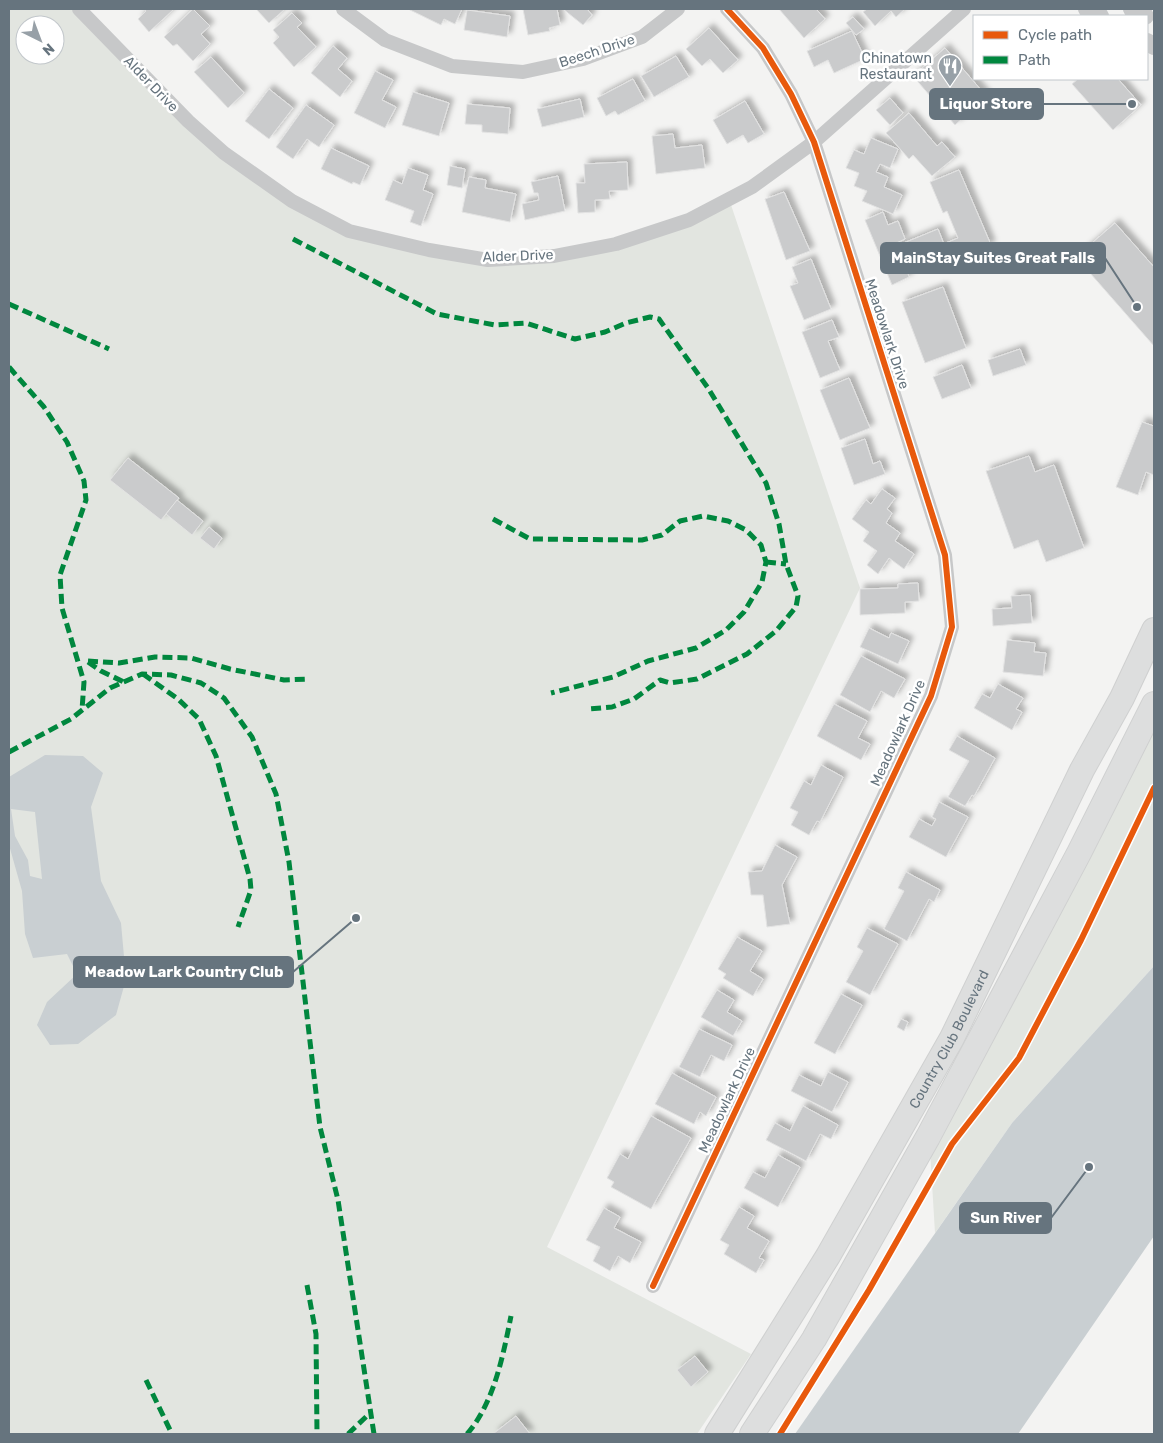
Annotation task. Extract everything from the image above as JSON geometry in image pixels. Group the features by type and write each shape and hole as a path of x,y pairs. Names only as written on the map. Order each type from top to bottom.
{"highway":[{"name":"Country Club Boulevard","path":"717,1434 828,1256 952,1038 1082,770 1122,698 1154,630"},
{"name":"Country Club Boulevard","path":"752,1434 814,1339 928,1137 1080,853 1154,704"}],"street":[{"name":"Alder Drive","path":"79,9 188,121 224,153 292,202 349,231 429,250 488,260 554,256 616,244 689,220 752,187 814,142 964,9"},
{"name":"Beech Drive","path":"343,9 385,40 452,66 522,72 583,59 642,37 678,9"},
{"name":"Meadowlark Drive","path":"653,1286 931,696 952,627 944,555 814,142 791,94 763,48 727,9"},
{"path":"1087,9 1098,15"}],"shaded area":[{"path":"9,9 79,9 224,153 349,231 488,260 616,244 729,199 860,588 547,1247 751,1354 697,1434 9,1434"},
{"path":"1154,717 1154,966 1012,1123 935,1233 930,1150"},
{"path":"45,755 83,756 103,773 91,807 101,881 121,923 126,979 116,1015 78,1044 50,1045 37,1025 47,1002 77,974 67,954 33,958 25,934 22,891 9,845 9,777","holes":["11,809 35,812 42,879 30,876 28,860 15,836"]},
{"path":"1154,966 1154,1236 1018,1434 795,1434 1012,1123"}],"building":[{"path":"144,9 174,9 149,32 138,19 146,11"},
{"path":"193,9 210,26 201,34 210,44 193,61 177,44 173,46 164,37"},
{"path":"256,9 285,9 269,23"},
{"path":"408,9 462,9 455,24 444,19 441,25"},
{"path":"523,9 557,9 560,25 549,28 550,31 528,35"},
{"path":"563,9 587,9 592,15 583,25"},
{"path":"779,9 816,9 825,19 804,38"},
{"path":"867,9 905,9 896,17 891,11 875,26 863,12"},
{"path":"467,10 510,16 507,37 464,30"},
{"path":"292,13 302,23 297,27 316,47 294,67 273,43 279,37 273,30"},
{"path":"853,17 864,29 856,35 846,23"},
{"path":"709,28 738,60 723,73 710,59 702,66 686,49"},
{"path":"852,31 865,59 834,73 828,60 814,67 807,51"},
{"path":"333,46 347,58 338,69 352,81 340,97 311,73"},
{"path":"945,48 987,97 955,125 913,76"},
{"path":"676,56 689,77 654,97 641,76"},
{"path":"211,57 244,93 228,108 194,72"},
{"path":"375,71 393,80 382,100 396,107 385,128 354,113"},
{"path":"633,79 645,101 618,115 615,111 606,116 597,98"},
{"path":"1077,80 1119,80 1141,105 1113,130 1072,84"},
{"path":"269,89 293,108 269,139 245,121"},
{"path":"413,92 449,103 439,136 402,125"},
{"path":"890,98 903,113 890,125 876,110"},
{"path":"580,99 584,117 542,127 537,109"},
{"path":"745,101 764,134 748,143 743,135 727,144 713,120"},
{"path":"467,104 510,108 508,134 482,132 482,125 465,124"},
{"path":"306,105 334,125 319,147 307,139 293,159 276,147"},
{"path":"909,113 937,146 942,142 955,157 932,176 913,155 909,159 886,133"},
{"path":"673,134 675,148 702,145 705,168 656,174 652,136"},
{"path":"871,138 898,149 890,168 880,164 876,172 888,177 884,187 902,195 893,214 862,201 867,191 854,186 859,173 846,168 854,150 864,154"},
{"path":"331,148 369,166 360,185 353,182 352,184 321,169"},
{"path":"627,162 628,190 609,191 610,199 595,200 595,212 578,213 576,183 585,183 584,164"},
{"path":"450,166 465,169 462,188 447,185"},
{"path":"408,168 428,175 423,190 433,194 421,226 410,222 414,211 385,200 393,180 402,184"},
{"path":"959,170 991,245 953,261 946,243 958,238 947,211 943,213 930,182"},
{"path":"558,176 565,211 525,220 522,204 539,200 538,193 534,193 531,182"},
{"path":"469,177 486,180 485,188 516,194 510,222 462,212"},
{"path":"784,192 810,251 786,260 765,199"},
{"path":"883,212 888,225 898,221 905,239 883,249 884,251 938,229 949,257 908,274 909,277 892,285 865,220"},
{"path":"1115,223 1154,267 1154,346 1076,257"},
{"path":"811,259 831,309 804,320 790,286 798,283 792,267"},
{"path":"943,287 966,348 925,363 902,302"},
{"path":"832,320 839,337 828,341 840,370 820,378 802,332"},
{"path":"1020,349 1026,365 993,376 988,360"},
{"path":"962,365 971,388 942,399 933,377"},
{"path":"849,378 870,428 840,440 820,390"},
{"path":"1142,422 1154,426 1154,475 1146,472 1138,495 1116,487"},
{"path":"865,439 873,464 880,461 885,474 854,485 841,448"},
{"path":"1029,456 1035,472 1054,465 1084,548 1046,562 1038,540 1014,549 986,471"},
{"path":"128,458 179,498 161,520 110,480"},
{"path":"882,489 895,498 887,509 892,513 886,523 900,533 895,541 914,554 904,569 889,558 878,574 867,565 877,551 863,541 869,532 852,519 866,500 871,504"},
{"path":"177,500 203,521 192,535 166,514"},
{"path":"209,527 222,538 214,549 200,538"},
{"path":"918,583 919,601 905,602 905,613 860,615 860,589 898,588 898,584"},
{"path":"1030,595 1032,623 993,626 992,609 1012,608 1011,596"},
{"path":"869,628 889,638 891,633 909,641 898,664 860,647"},
{"path":"1007,640 1035,643 1034,652 1046,653 1043,676 1003,672"},
{"path":"861,656 905,679 894,698 881,691 870,712 840,695"},
{"path":"998,684 1023,698 1016,709 1022,712 1012,730 974,708 982,694 990,698"},
{"path":"834,704 867,721 858,738 870,744 861,760 817,736"},
{"path":"957,736 995,758 974,796 972,795 965,806 948,797 969,761 949,750"},
{"path":"821,765 843,777 820,822 817,821 809,835 791,825 798,812 790,808 804,781 811,785"},
{"path":"939,802 968,817 946,857 909,837 919,819 932,826 936,819 932,817"},
{"path":"775,845 797,857 782,885 790,924 767,927 763,895 751,895 748,872 762,871"},
{"path":"906,872 940,890 934,902 929,899 907,941 884,929 904,891 898,888"},
{"path":"867,928 898,944 870,995 846,982 863,951 857,947"},
{"path":"737,937 762,951 750,971 763,979 753,996 723,978 726,974 718,969"},
{"path":"717,990 734,1000 727,1012 742,1021 733,1036 701,1017"},
{"path":"841,994 862,1005 835,1054 814,1043"},
{"path":"901,1019 908,1022 904,1031 897,1027"},
{"path":"699,1029 732,1045 724,1061 711,1055 700,1077 679,1067"},
{"path":"828,1072 848,1082 832,1112 791,1091 799,1075 821,1086"},
{"path":"672,1073 716,1097 706,1116 700,1112 694,1124 655,1104"},
{"path":"803,1106 838,1125 831,1139 820,1134 806,1161 766,1140 775,1123 790,1131"},
{"path":"651,1116 691,1138 651,1209 611,1187 614,1182 607,1178 620,1154 628,1159"},
{"path":"778,1155 800,1167 778,1207 744,1188 753,1172 765,1178"},
{"path":"739,1207 754,1216 747,1228 769,1241 759,1258 764,1260 756,1273 724,1254 729,1245 720,1240"},
{"path":"604,1208 620,1217 614,1228 641,1242 630,1263 618,1256 610,1271 593,1261 600,1247 586,1240"},
{"path":"695,1356 708,1372 691,1387 677,1370"},
{"path":"516,1416 530,1434 493,1434"}],"marked path":[{"path":"293,239 437,314 495,325 526,323 575,339 605,332 626,323 650,317 659,319 708,388 766,483 779,524 786,564 798,596 796,607 776,631 747,654 697,679 670,683 660,680 634,699 612,707 589,709"},
{"path":"9,304 109,349"},
{"path":"9,367 44,407 67,442 84,481 86,500 60,575 62,608 84,682 82,710"},
{"path":"493,519 530,539 642,540 662,535 680,521 703,516 728,521 746,530 761,545 766,562 762,582 744,612 726,630 696,648 648,661 613,677 551,693"},
{"path":"766,562 786,564"},
{"path":"88,661 119,663 155,657 191,658 230,669 284,680 309,679"},
{"path":"88,662 101,671 124,682"},
{"path":"9,752 71,719 110,688 142,674 171,675 201,683 224,698 252,737 276,794 289,862 320,1127 338,1200 374,1434"},
{"path":"143,674 178,699 199,719 216,756 250,879 251,890 238,927"},
{"path":"307,1285 316,1334 317,1434"},
{"path":"467,1434 476,1422 491,1394 501,1363 511,1316"},
{"path":"146,1380 172,1434"},
{"path":"348,1434 370,1413"}],"cycle path":[{"path":"653,1286 931,696 952,627 945,555 814,142 791,94 763,48 727,9"},
{"path":"780,1434 869,1290 952,1144 1019,1058 1081,940 1154,788"}],"place":[{"name":"Chinatown Restaurant","path":"950,87"},
{"name":"Liquor Store","path":"1132,104"},
{"name":"MainStay Suites Great Falls","path":"1137,307"},
{"name":"Meadow Lark Country Club","path":"356,918"},
{"name":"Sun River","path":"1089,1167"}]}
